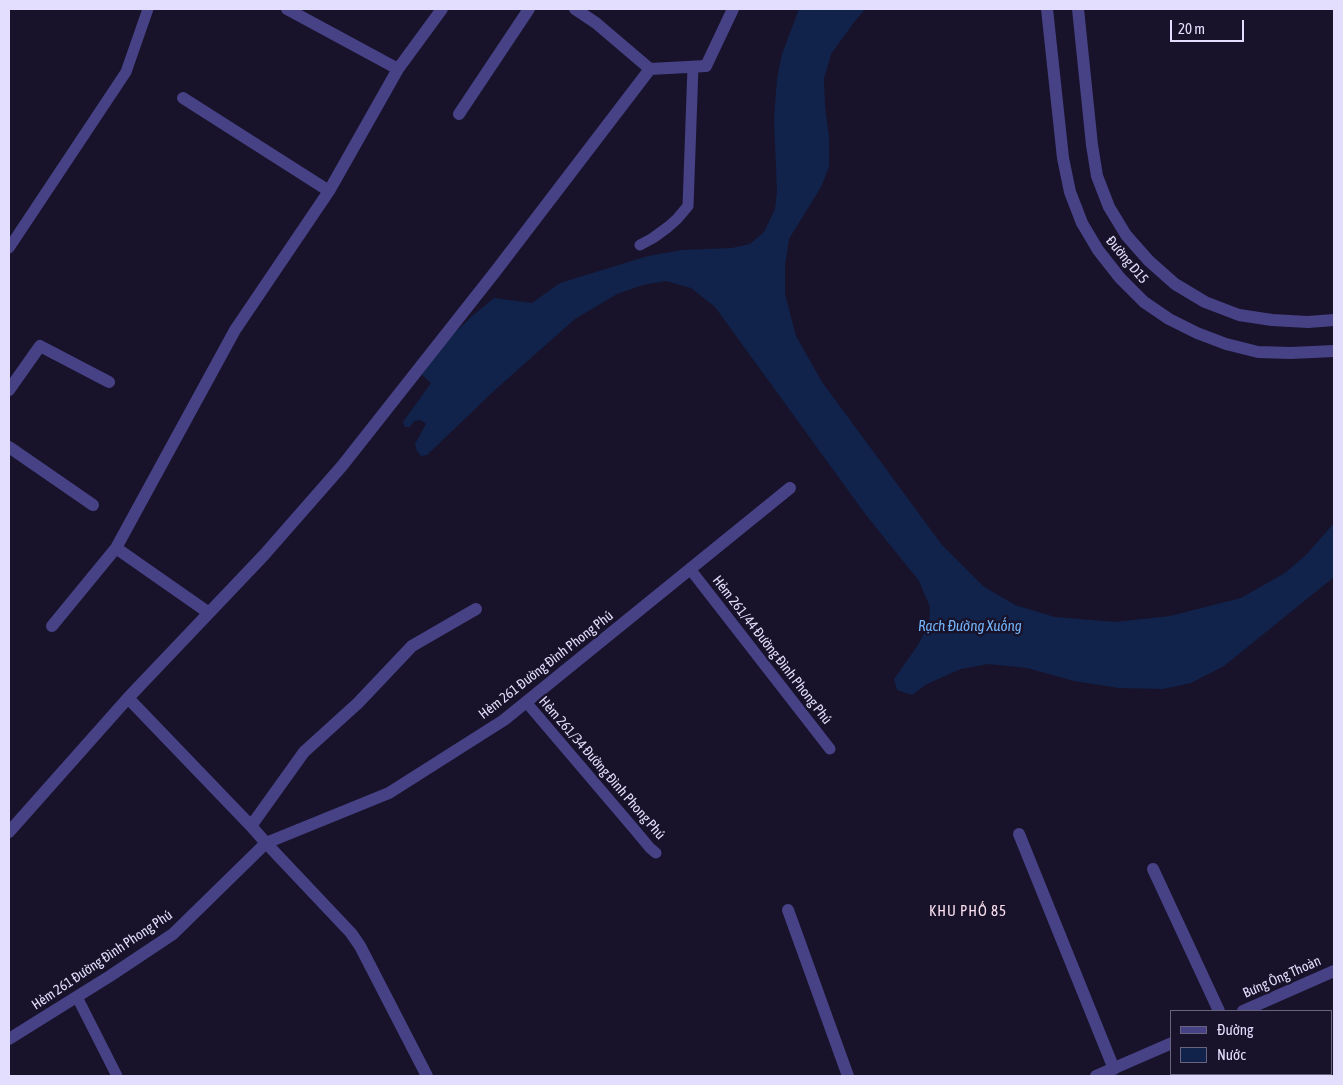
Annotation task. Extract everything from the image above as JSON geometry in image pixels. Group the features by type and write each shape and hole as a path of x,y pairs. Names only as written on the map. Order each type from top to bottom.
{"street":[{"path":"287,9 398,69"},
{"path":"52,626 116,548 235,330 329,191 398,69 442,9"},
{"path":"459,114 529,9"},
{"path":"575,9 596,23 650,69 706,66 733,9"},
{"name":"Đường D15","path":"1047,9 1063,158 1070,192 1082,223 1098,250 1120,278 1144,302 1169,319 1197,334 1226,344 1258,352 1334,351"},
{"name":"Đường D15","path":"1078,9 1097,176 1109,207 1126,235 1175,284 1205,302 1239,315 1272,320 1308,322 1334,320"},
{"path":"9,832 128,698 264,555 342,466 495,272 650,69"},
{"path":"183,98 329,191"},
{"path":"9,390 40,346 109,382"},
{"path":"9,447 93,505"},
{"name":"Hẻm 261 Đường Đình Phong Phú","path":"9,1039 174,934 266,843 389,793 504,720 790,488"},
{"path":"116,548 209,613"},
{"path":"251,826 304,752 358,703 412,646 476,609"},
{"path":"128,698 351,933 360,946 427,1076"},
{"path":"1020,834 1114,1069"},
{"path":"1153,869 1219,1010"},
{"path":"788,910 848,1076"},
{"name":"Bưng Ông Thoàn","path":"1244,1010 1334,970"},
{"path":"1096,1076 1170,1044"}],"lane":[{"path":"9,248 126,72 148,9"},
{"path":"640,245 668,227 688,206 693,67"},
{"name":"Hẻm 261/44 Đường Đình Phong Phú","path":"690,570 830,749"},
{"name":"Hẻm 261/34 Đường Đình Phong Phú","path":"526,702 634,830 656,853"},
{"path":"77,997 117,1076"}],"water":[{"name":"Rạch Đường Xuống","path":"799,9 865,9 831,54 824,79 829,137 829,167 821,187 789,239 785,266 785,294 796,336 822,382 942,545 983,586 1015,605 1055,617 1115,622 1170,616 1241,598 1285,573 1306,555 1334,523 1334,577 1224,666 1191,683 1163,689 1119,688 1074,681 1027,668 988,664 961,669 927,684 912,695 897,690 894,679 918,645 929,624 930,607 919,581 866,515 715,307 691,288 666,281 643,285 617,294 575,319 496,389 427,455 421,456 417,451 415,444 426,424 421,420 414,421 410,427 405,427 403,422 431,383 422,375 434,355 446,341 494,298 532,303 560,283 648,256 682,250 732,248 750,244 764,232 775,209 777,191 774,120 777,79 782,54"}],"district":[{"name":"KHU PHỐ 85","path":"968,911"}]}
